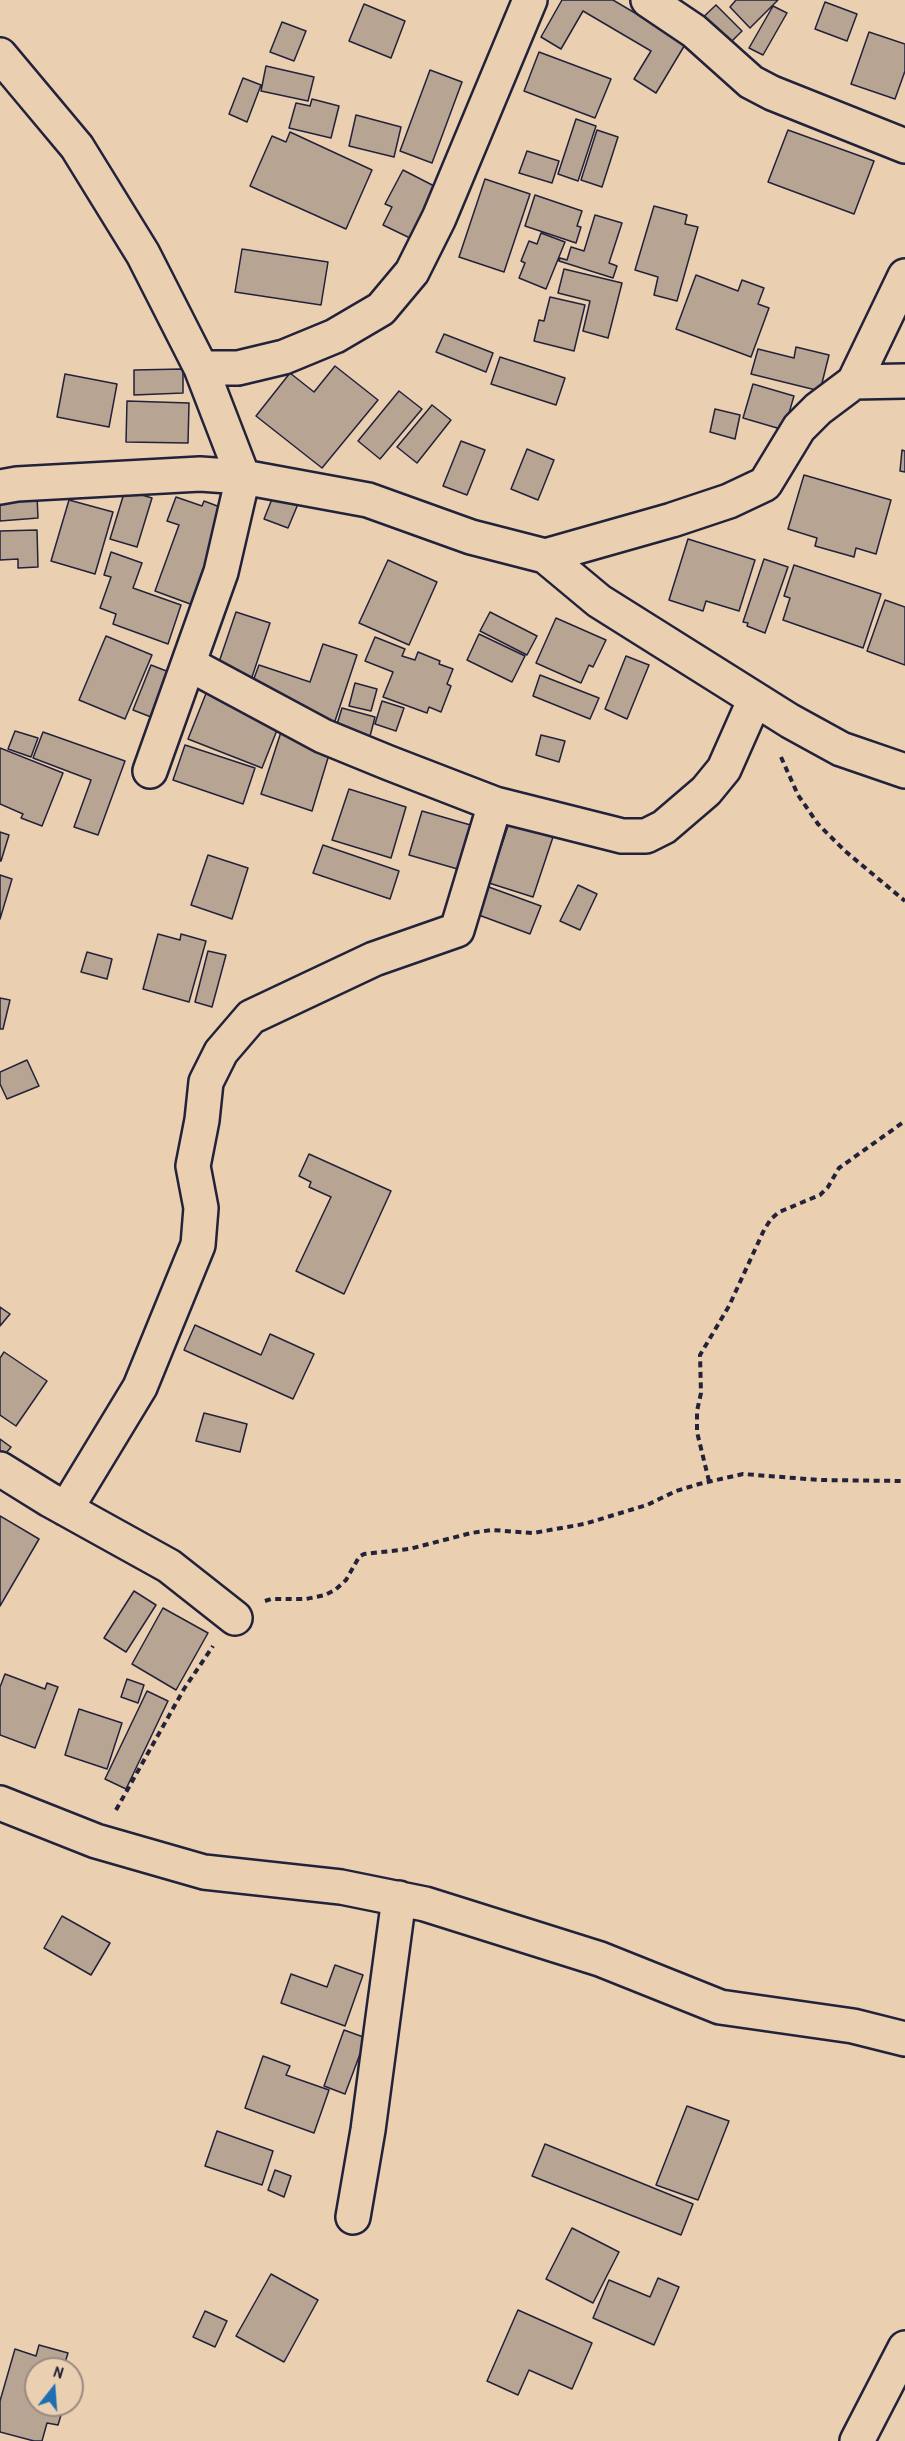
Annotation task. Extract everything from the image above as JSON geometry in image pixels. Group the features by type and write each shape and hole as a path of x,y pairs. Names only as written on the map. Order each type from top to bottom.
{"street":[{"path":"201,368 238,368 284,357 335,336 381,309 412,272 439,218 530,0"},
{"path":"648,0 694,32 751,82 772,93 905,146"},
{"path":"0,55 77,147 143,254 201,368 243,477 221,572 150,771"},
{"path":"545,556 672,520 729,501 765,484 799,428 818,409 854,382 905,276"},
{"path":"854,382 905,381"},
{"path":"0,487 16,484 200,474 243,477 368,500 471,537 545,556 599,601 754,699 841,749 905,771"},
{"path":"189,664 323,736 495,804 622,836 646,836 664,827 706,792 724,769 754,699"},
{"path":"66,1509 140,1387 198,1245 201,1208 193,1166 202,1120 206,1082 221,1052 251,1017 374,959 458,930 495,804"},
{"path":"0,1469 66,1509 169,1566 235,1618"},
{"path":"0,1803 96,1841 204,1872 341,1887 425,1904 600,1959 720,2007 853,2026 904,2039"},
{"path":"352,2217 368,2130 399,1898"},
{"path":"857,2441 905,2348"}],"path":[{"path":"779,753 798,795 818,825 860,865 905,901"},
{"path":"709,1481 697,1432 697,1411 701,1393 700,1355 729,1306 764,1230 779,1212 820,1195 828,1187 838,1168 905,1121"},
{"path":"96,1841 129,1789 184,1689 235,1618 253,1605 271,1599 306,1599 325,1595 346,1580 359,1557 364,1554 409,1549 492,1530 533,1533 584,1524 647,1505 676,1491 742,1474 820,1480 905,1481"}],"building":[{"path":"562,0 613,0 686,43 656,93 634,79 651,51 583,11 561,49 541,37"},
{"path":"736,0 778,0 750,28 730,7"},
{"path":"825,2 857,14 847,41 815,29"},
{"path":"364,4 405,21 391,58 349,41"},
{"path":"716,5 742,31 723,50 696,24"},
{"path":"773,6 787,13 763,55 749,48"},
{"path":"282,22 306,31 294,61 270,52"},
{"path":"869,32 905,44 905,71 895,99 851,84"},
{"path":"539,52 611,79 595,118 524,91"},
{"path":"266,66 314,77 308,101 261,91"},
{"path":"430,70 462,82 432,163 400,151"},
{"path":"243,78 261,85 247,122 229,114"},
{"path":"312,99 339,106 331,138 289,128 296,103 310,106"},
{"path":"356,115 401,127 394,157 349,146"},
{"path":"576,119 596,126 578,181 558,174"},
{"path":"597,130 618,137 602,187 581,180"},
{"path":"788,130 874,161 854,214 768,182"},
{"path":"290,132 372,170 346,229 250,186 272,136 286,142"},
{"path":"527,151 559,161 552,183 519,173"},
{"path":"403,170 438,188 412,239 383,225 392,207 385,204"},
{"path":"485,179 530,194 504,272 459,257"},
{"path":"535,195 582,211 577,226 581,227 576,243 525,226"},
{"path":"654,206 687,215 685,224 698,227 677,301 654,295 658,277 635,270"},
{"path":"595,215 622,223 609,263 617,266 613,278 559,261 560,258 567,260 571,247 584,251"},
{"path":"541,233 565,242 546,289 519,278 525,263 521,261 529,241 537,244"},
{"path":"242,249 328,262 321,305 235,292"},
{"path":"564,269 622,283 608,338 583,331 590,301 558,293"},
{"path":"696,275 738,291 742,280 764,288 758,304 769,308 751,357 676,329"},
{"path":"550,297 585,305 574,351 534,341 539,320 544,321"},
{"path":"444,334 493,353 486,372 436,352"},
{"path":"796,347 829,355 820,391 751,374 758,349 794,358"},
{"path":"500,357 565,378 556,405 491,384"},
{"path":"335,366 378,400 322,468 256,416 290,373 314,392"},
{"path":"183,369 183,393 134,395 134,370"},
{"path":"65,374 117,384 109,427 57,417"},
{"path":"753,384 794,396 784,430 743,418"},
{"path":"399,391 422,409 380,459 358,441"},
{"path":"127,401 189,403 188,443 126,442"},
{"path":"432,405 451,420 417,463 397,447"},
{"path":"715,409 740,415 735,439 710,432"},
{"path":"461,441 485,450 467,495 443,486"},
{"path":"527,449 554,460 538,500 511,489"},
{"path":"902,450 905,451 905,472 900,471"},
{"path":"804,475 891,500 876,554 856,548 854,557 815,546 817,538 788,529"},
{"path":"125,490 152,498 137,547 110,539"},
{"path":"274,494 298,504 288,528 264,519"},
{"path":"37,496 38,518 0,521 0,501"},
{"path":"176,497 202,506 204,501 228,510 193,605 155,591 179,525 167,521"},
{"path":"69,500 113,512 95,574 51,561"},
{"path":"37,530 38,567 18,568 18,559 0,560 0,531"},
{"path":"688,539 755,560 739,611 706,601 703,611 669,600"},
{"path":"111,552 142,563 133,588 181,605 168,644 113,624 116,614 100,608 111,577 104,575"},
{"path":"764,559 788,567 765,633 743,622"},
{"path":"388,560 437,582 409,645 359,623"},
{"path":"794,565 881,594 863,648 783,620 790,598 784,596"},
{"path":"885,600 905,607 905,665 867,651"},
{"path":"236,612 270,623 251,680 217,668"},
{"path":"490,612 537,636 527,655 480,631"},
{"path":"556,618 606,640 593,667 589,665 581,683 536,663"},
{"path":"479,634 525,656 512,682 467,660"},
{"path":"106,636 152,655 125,719 79,700"},
{"path":"375,637 405,649 402,656 415,660 418,652 453,669 447,684 451,686 441,712 429,707 427,713 383,697 393,672 365,661"},
{"path":"323,644 357,655 333,727 249,692 259,665 310,682"},
{"path":"626,656 649,665 627,719 605,709"},
{"path":"151,665 169,672 151,717 133,710"},
{"path":"540,675 599,698 590,719 533,696"},
{"path":"355,683 377,689 371,711 349,706"},
{"path":"207,691 281,720 262,768 188,739"},
{"path":"382,701 404,708 396,731 375,724"},
{"path":"342,708 375,717 369,740 335,731"},
{"path":"15,731 38,738 31,757 8,749"},
{"path":"43,732 125,761 98,835 74,827 91,780 33,758"},
{"path":"281,732 331,748 312,811 261,794"},
{"path":"541,735 565,741 559,762 536,755"},
{"path":"185,745 255,768 243,804 173,780"},
{"path":"0,748 63,773 42,826 21,818 23,814 0,804"},
{"path":"349,789 406,807 391,858 332,840"},
{"path":"422,811 474,826 461,870 409,855"},
{"path":"512,814 556,828 533,897 489,883"},
{"path":"0,832 9,835 1,861 0,861"},
{"path":"323,845 399,871 390,899 313,873"},
{"path":"208,855 248,868 232,919 191,905"},
{"path":"0,875 12,879 0,919"},
{"path":"578,885 597,894 580,930 560,921"},
{"path":"486,886 541,906 530,934 476,914"},
{"path":"158,934 180,940 181,934 206,941 189,1002 143,989"},
{"path":"208,951 226,955 212,1007 195,1002"},
{"path":"87,952 112,959 107,979 81,972"},
{"path":"0,998 10,1000 3,1029 0,1029"},
{"path":"27,1060 39,1086 7,1099 0,1084 0,1072"},
{"path":"309,1154 391,1191 344,1294 296,1271 331,1197 309,1187 311,1182 299,1176"},
{"path":"0,1307 10,1314 0,1326"},
{"path":"195,1325 261,1355 270,1334 314,1354 293,1399 184,1350"},
{"path":"4,1352 47,1381 16,1426 0,1415 0,1358"},
{"path":"204,1413 247,1424 240,1452 196,1441"},
{"path":"0,1439 11,1447 2,1458 0,1457"},
{"path":"0,1516 39,1539 0,1606"},
{"path":"134,1591 156,1605 126,1652 104,1638"},
{"path":"163,1608 208,1633 176,1690 132,1664"},
{"path":"5,1674 45,1689 47,1683 58,1687 35,1748 0,1735 0,1687"},
{"path":"127,1679 144,1685 138,1703 121,1697"},
{"path":"147,1691 168,1701 126,1789 105,1779"},
{"path":"79,1709 122,1723 107,1769 65,1755"},
{"path":"62,1916 110,1943 91,1975 44,1948"},
{"path":"335,1965 363,1975 345,2026 281,2003 291,1974 327,1987"},
{"path":"344,2030 366,2038 345,2094 324,2086"},
{"path":"263,2056 290,2066 286,2075 329,2090 314,2133 245,2108"},
{"path":"687,2106 729,2121 698,2200 656,2185"},
{"path":"217,2131 273,2151 262,2185 205,2166"},
{"path":"545,2144 693,2204 681,2235 532,2176"},
{"path":"275,2170 291,2176 284,2197 268,2190"},
{"path":"572,2228 619,2252 593,2303 546,2279"},
{"path":"271,2274 318,2300 284,2362 236,2336"},
{"path":"658,2278 679,2287 654,2345 593,2318 609,2280 650,2297"},
{"path":"518,2310 592,2343 572,2389 529,2370 518,2395 487,2381"},
{"path":"205,2311 227,2321 215,2347 193,2337"},
{"path":"39,2345 68,2353 67,2357 24,2357 24,2417 60,2417 58,2425 47,2423 42,2441 0,2432 0,2401 15,2349 36,2356"}]}
